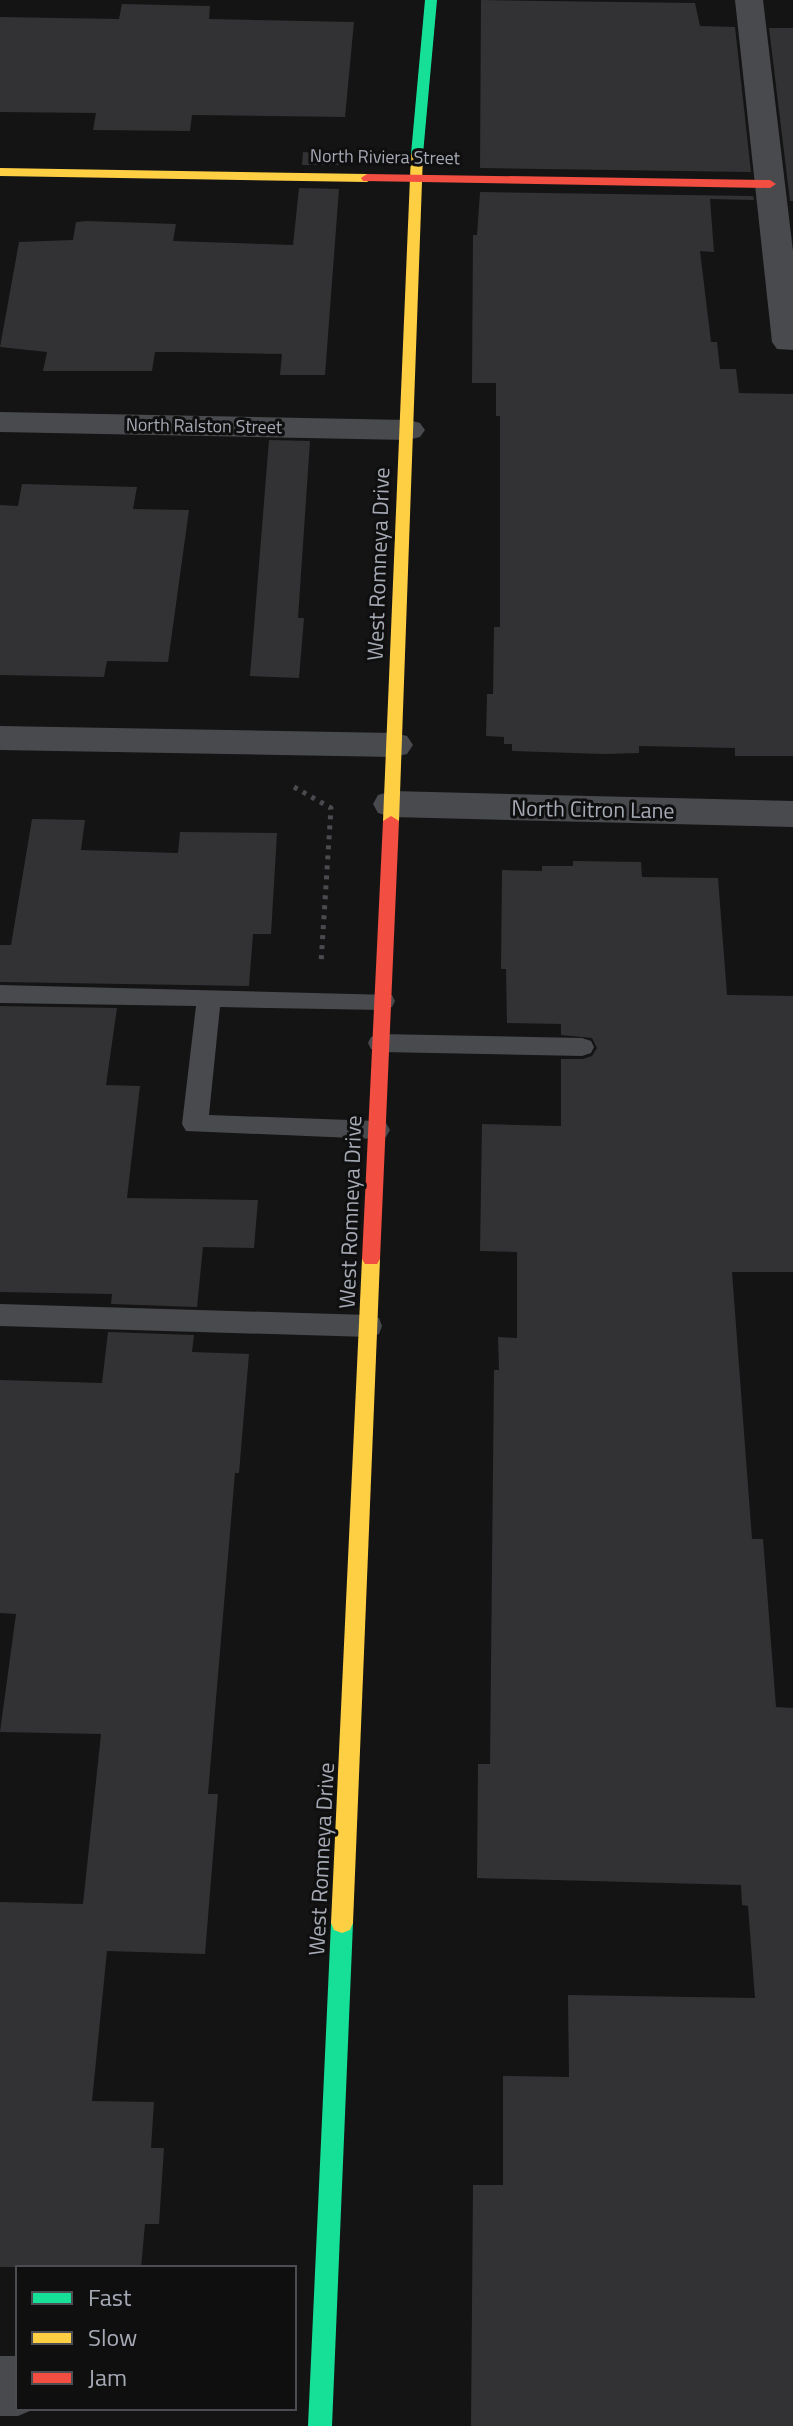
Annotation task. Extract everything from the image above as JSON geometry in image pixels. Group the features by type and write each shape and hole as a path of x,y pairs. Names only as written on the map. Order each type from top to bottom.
{"street":[{"name":"West Romneya Drive","path":"312,2405 369,1326 408,430 415,177 431,0"},
{"path":"749,0 788,342"},
{"name":"North Riviera Street","path":"0,172 770,184"},
{"name":"North Ralston Street","path":"0,422 408,430"},
{"path":"0,738 394,745"},
{"name":"North Citron Lane","path":"392,804 793,814"}],"lane":[{"path":"0,994 383,1001"},
{"path":"209,998 195,1124 377,1130"},
{"path":"380,1043 582,1047"},
{"path":"0,1315 369,1326"}],"path":[{"path":"281,779 331,808 318,1000"}],"building":[{"path":"481,0 695,3 700,26 735,27 751,172 480,168"},
{"path":"122,4 210,6 209,19 354,22 345,117 192,115 190,131 93,130 96,113 0,112 0,17 119,19"},
{"path":"769,28 793,28 793,201 790,201"},
{"path":"303,152 341,155 340,165 302,165"},
{"path":"299,188 339,189 325,375 280,375 282,354 180,352 155,352 152,371 43,371 47,352 0,347 19,242 73,240 76,222 87,221 176,224 173,241 293,245"},
{"path":"480,192 753,196 754,200 710,199 714,252 700,251 711,342 717,342 720,369 736,369 739,393 793,394 793,756 735,756 735,748 639,746 639,753 512,751 512,744 504,744 504,737 486,736 487,694 493,694 494,627 500,627 500,416 496,416 496,383 472,383 473,235 477,235"},
{"path":"269,440 310,441 298,618 304,618 299,678 250,676"},
{"path":"22,484 137,487 133,509 189,510 168,662 107,661 104,677 0,675 0,505 18,506"},
{"path":"32,819 85,820 81,850 178,853 180,832 277,833 271,934 253,934 249,986 0,982 0,945 11,945"},
{"path":"573,861 641,862 642,877 718,878 727,995 793,996 793,1272 732,1272 752,1539 763,1539 776,1707 793,1708 793,2426 471,2426 473,2185 503,2185 503,2076 569,2077 568,1995 755,1998 748,1906 742,1905 741,1885 477,1878 478,1764 490,1764 494,1370 499,1370 498,1337 517,1338 517,1252 480,1251 482,1124 561,1126 561,1059 583,1059 592,1056 597,1048 592,1038 561,1035 561,1024 507,1023 506,969 501,969 502,870 542,871 542,866 573,866"},
{"path":"0,1006 117,1008 106,1085 140,1086 127,1198 258,1200 254,1248 203,1247 197,1307 111,1304 112,1294 0,1292"},
{"path":"108,1332 194,1335 192,1352 249,1354 239,1473 235,1473 208,1794 218,1794 205,1954 107,1951 92,2101 154,2102 151,2148 164,2148 159,2224 145,2224 141,2266 0,2267 0,1902 83,1904 101,1734 0,1732 16,1614 0,1613 0,1380 102,1383"}],"traffic: fast":[{"path":"417,154 431,0"},
{"path":"320,2426 342,1923"}],"traffic: slow":[{"path":"391,821 417,154"},
{"path":"0,172 367,178"},
{"path":"342,1923 371,1259"}],"traffic: jam":[{"path":"367,178 770,184"},
{"path":"371,1259 391,821"}]}
